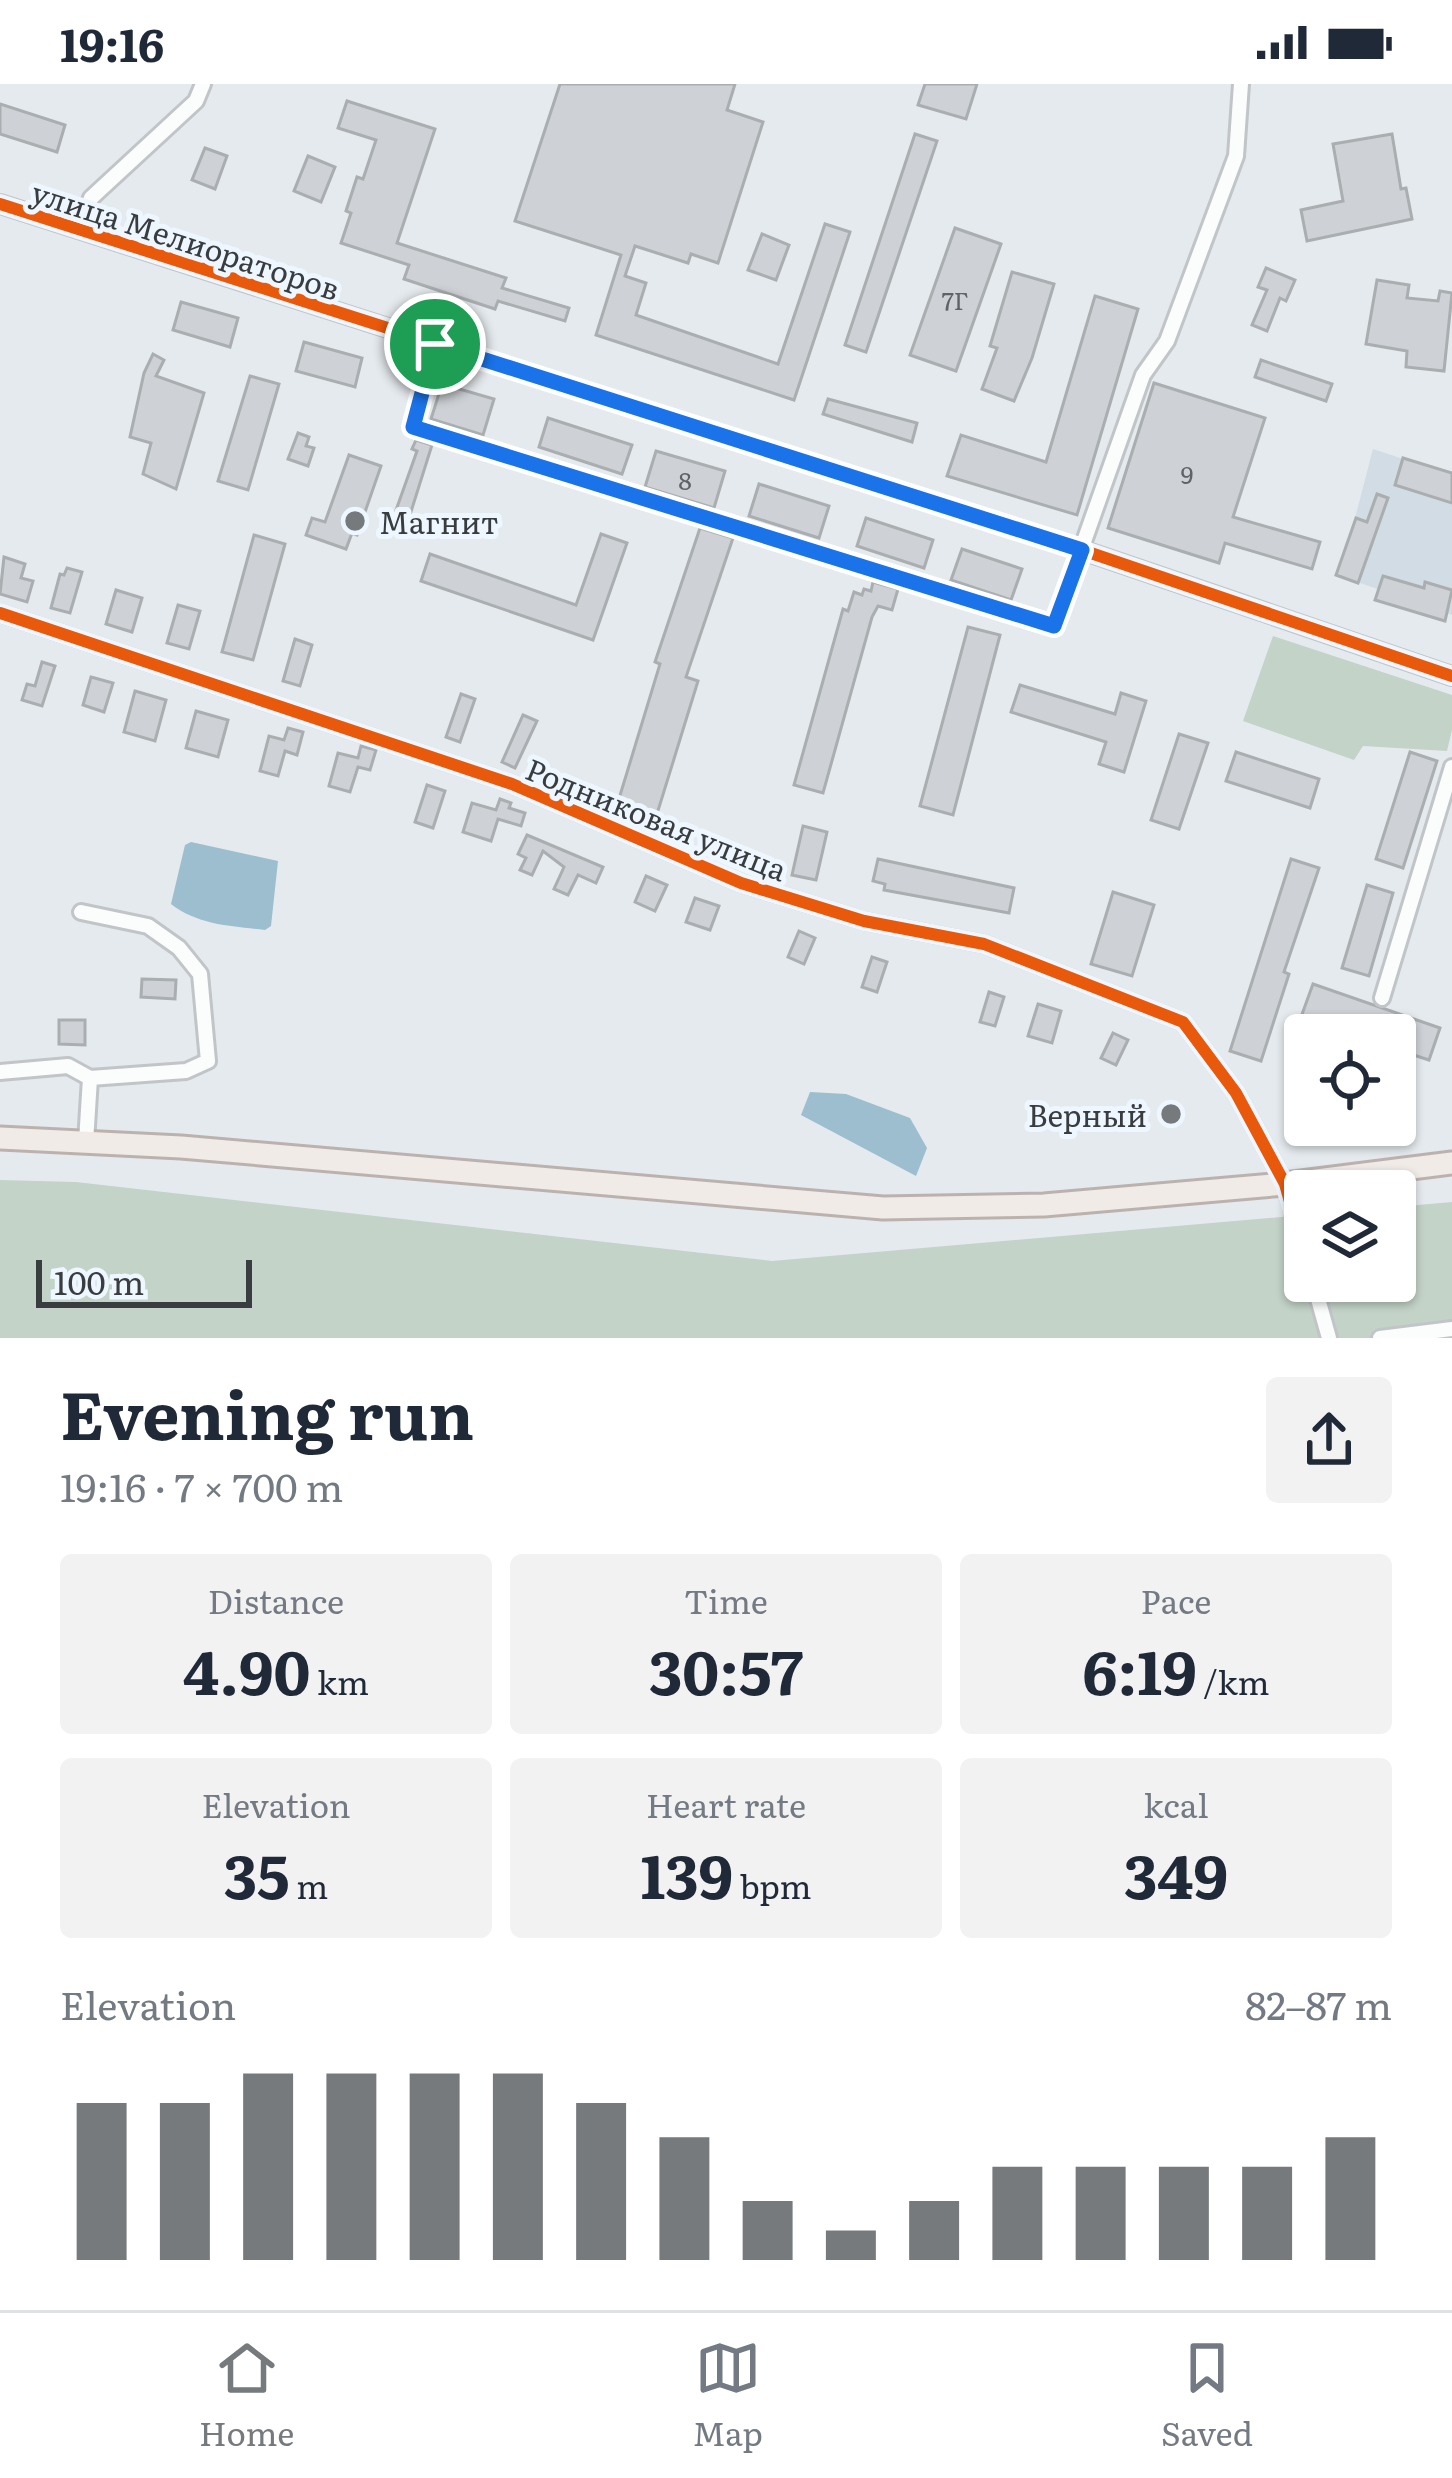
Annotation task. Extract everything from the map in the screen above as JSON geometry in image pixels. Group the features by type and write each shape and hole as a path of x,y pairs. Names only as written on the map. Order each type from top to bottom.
{"main road":[{"path":"0,1138 883,1208 1044,1205 1284,1184"},
{"path":"1396,1170 1452,1163"}],"street":[{"path":"79,228 91,198 196,101 203,84"},
{"path":"435,344 413,427 1054,626 1143,375 1167,341 1236,157 1240,84"},
{"name":"улица Мелиораторов","path":"0,204 1082,550 1452,676"},
{"name":"Родниковая улица","path":"0,613 512,784 741,883 864,921 984,944 1183,1022 1235,1093 1284,1182"},
{"path":"1382,998 1452,767"},
{"path":"0,1072 68,1066 90,1078 186,1071 208,1061 200,974 179,948 148,926 81,912"},
{"path":"86,1142 90,1078"},
{"path":"1319,1302 1329,1338"},
{"path":"1380,1338 1452,1329"}],"shaded area":[{"path":"1373,449 1452,475 1452,615 1340,576"}],"green space":[{"path":"1273,636 1452,695 1447,751 1363,746 1354,760 1243,721"},
{"path":"0,1180 76,1182 772,1261 1284,1217 1284,1302 1416,1302 1416,1205 1452,1202 1452,1338 0,1338"}],"water":[{"path":"191,842 278,861 271,926 265,930 215,923 171,904 185,845"},
{"path":"810,1092 846,1094 910,1118 927,1148 916,1176 801,1115"}],"building":[{"path":"560,84 735,84 727,110 763,122 718,263 691,254 688,263 635,246 625,276 646,283 636,315 778,364 825,224 850,232 794,400 596,335 621,255 515,221"},
{"path":"925,84 977,84 966,119 918,105"},
{"path":"347,101 435,129 397,243 506,278 502,288 569,308 565,321 498,301 495,309 404,279 409,265 341,243 357,177 363,179 376,140 338,128"},
{"path":"0,104 65,125 57,152 0,134"},
{"path":"915,134 937,141 866,352 845,345"},
{"path":"1392,134 1401,189 1406,188 1412,219 1307,241 1301,210 1343,201 1333,144"},
{"path":"205,148 227,156 215,189 192,180"},
{"path":"308,156 335,167 321,202 294,191"},
{"path":"955,228 1001,244 956,371 910,355"},
{"path":"762,234 789,245 776,280 748,270"},
{"path":"1266,268 1295,280 1286,301 1280,298 1267,331 1252,325 1267,290 1258,287"},
{"path":"1012,272 1054,284 1014,401 982,389 997,348 990,346"},
{"path":"1377,280 1409,285 1407,298 1438,301 1440,291 1452,293 1444,371 1406,367 1407,351 1366,344"},
{"path":"1095,296 1138,309 1077,515 947,476 961,435 1046,462"},
{"path":"181,302 238,318 230,347 173,330"},
{"path":"304,342 362,358 355,387 296,371"},
{"path":"153,354 164,360 156,376 204,393 176,489 143,474 151,443 130,437"},
{"path":"1261,360 1332,384 1326,401 1255,377"},
{"path":"250,376 279,384 248,490 218,481"},
{"path":"1154,383 1265,418 1233,517 1320,542 1312,569 1225,543 1219,563 1108,528"},
{"path":"442,384 494,399 483,435 431,419"},
{"path":"828,399 917,423 912,442 823,414"},
{"path":"548,418 632,445 622,474 539,447"},
{"path":"298,433 309,437 306,446 314,448 308,466 288,459"},
{"path":"416,440 432,445 409,518 395,513 417,451 412,449"},
{"path":"656,451 725,471 714,508 645,487"},
{"path":"349,455 381,466 357,535 352,533 346,549 306,535 312,518 325,522"},
{"path":"1403,458 1452,473 1452,503 1395,485"},
{"path":"759,484 829,506 819,538 749,516"},
{"path":"1377,494 1388,498 1358,583 1336,575 1356,518 1367,522"},
{"path":"866,518 933,540 924,568 857,546"},
{"path":"700,528 733,538 686,677 698,681 657,814 618,802 660,664 655,662"},
{"path":"601,534 627,543 593,640 421,581 430,554 576,605"},
{"path":"254,535 285,544 253,660 222,652"},
{"path":"962,549 1022,569 1011,600 951,580"},
{"path":"4,557 25,564 21,578 33,581 27,602 0,594"},
{"path":"67,568 82,572 70,613 51,608 60,574"},
{"path":"1383,576 1424,588 1425,582 1452,590 1445,621 1375,600"},
{"path":"873,582 898,589 892,610 878,606 872,617 823,793 794,785 843,609 848,611 854,592 871,591"},
{"path":"116,590 142,598 132,632 106,624"},
{"path":"178,605 200,611 189,649 167,643"},
{"path":"968,627 1000,635 953,815 920,806"},
{"path":"295,639 312,645 300,686 283,681"},
{"path":"42,662 55,666 42,706 22,700 27,684 35,686"},
{"path":"91,677 113,683 104,712 83,705"},
{"path":"1020,685 1115,714 1121,693 1146,701 1124,772 1099,764 1106,742 1011,712"},
{"path":"135,691 166,700 155,741 124,732"},
{"path":"461,694 475,699 460,742 446,737"},
{"path":"196,711 228,720 218,757 186,748"},
{"path":"523,715 537,721 515,768 502,762"},
{"path":"288,728 303,732 297,755 285,751 278,776 260,771 269,736 284,740"},
{"path":"1179,734 1208,743 1179,829 1151,820"},
{"path":"361,746 376,750 370,770 358,767 350,792 329,786 338,753 358,758"},
{"path":"1236,752 1319,779 1310,808 1226,781"},
{"path":"1410,752 1437,761 1403,868 1376,859"},
{"path":"427,785 445,791 433,828 415,822"},
{"path":"500,799 525,813 521,826 498,819 491,841 463,832 472,803 496,810"},
{"path":"803,826 827,832 816,880 792,875"},
{"path":"527,835 603,867 596,883 578,875 568,895 554,889 564,867 543,851 532,875 520,870 526,858 518,854"},
{"path":"878,859 1014,888 1009,913 884,890 885,884 873,881"},
{"path":"1291,859 1319,868 1261,1061 1230,1051"},
{"path":"646,876 667,885 655,911 635,902"},
{"path":"1367,885 1393,893 1369,976 1342,968"},
{"path":"1113,892 1154,905 1132,976 1091,964"},
{"path":"695,898 719,906 710,930 686,922"},
{"path":"799,931 815,938 804,964 788,957"},
{"path":"872,957 887,962 877,992 862,987"},
{"path":"142,979 176,980 175,999 141,997"},
{"path":"1313,984 1400,1014 1302,1014"},
{"path":"989,992 1004,997 995,1026 980,1022"},
{"path":"1038,1004 1061,1011 1052,1043 1028,1036"},
{"path":"59,1020 85,1020 85,1045 59,1044"},
{"path":"1416,1020 1440,1028 1429,1060 1416,1056"},
{"path":"1113,1033 1128,1040 1116,1065 1101,1058"}],"cycle path":[{"path":"0,204 1082,550 1452,676"},
{"path":"0,613 512,784 741,883 864,921 984,944 1183,1022 1236,1093 1284,1182"}],"place":[{"name":"Магнит","path":"355,521"},
{"name":"Верный","path":"1171,1114"}],"route":[{"path":"435,344 1082,550 1054,626 413,427 435,344"}]}
